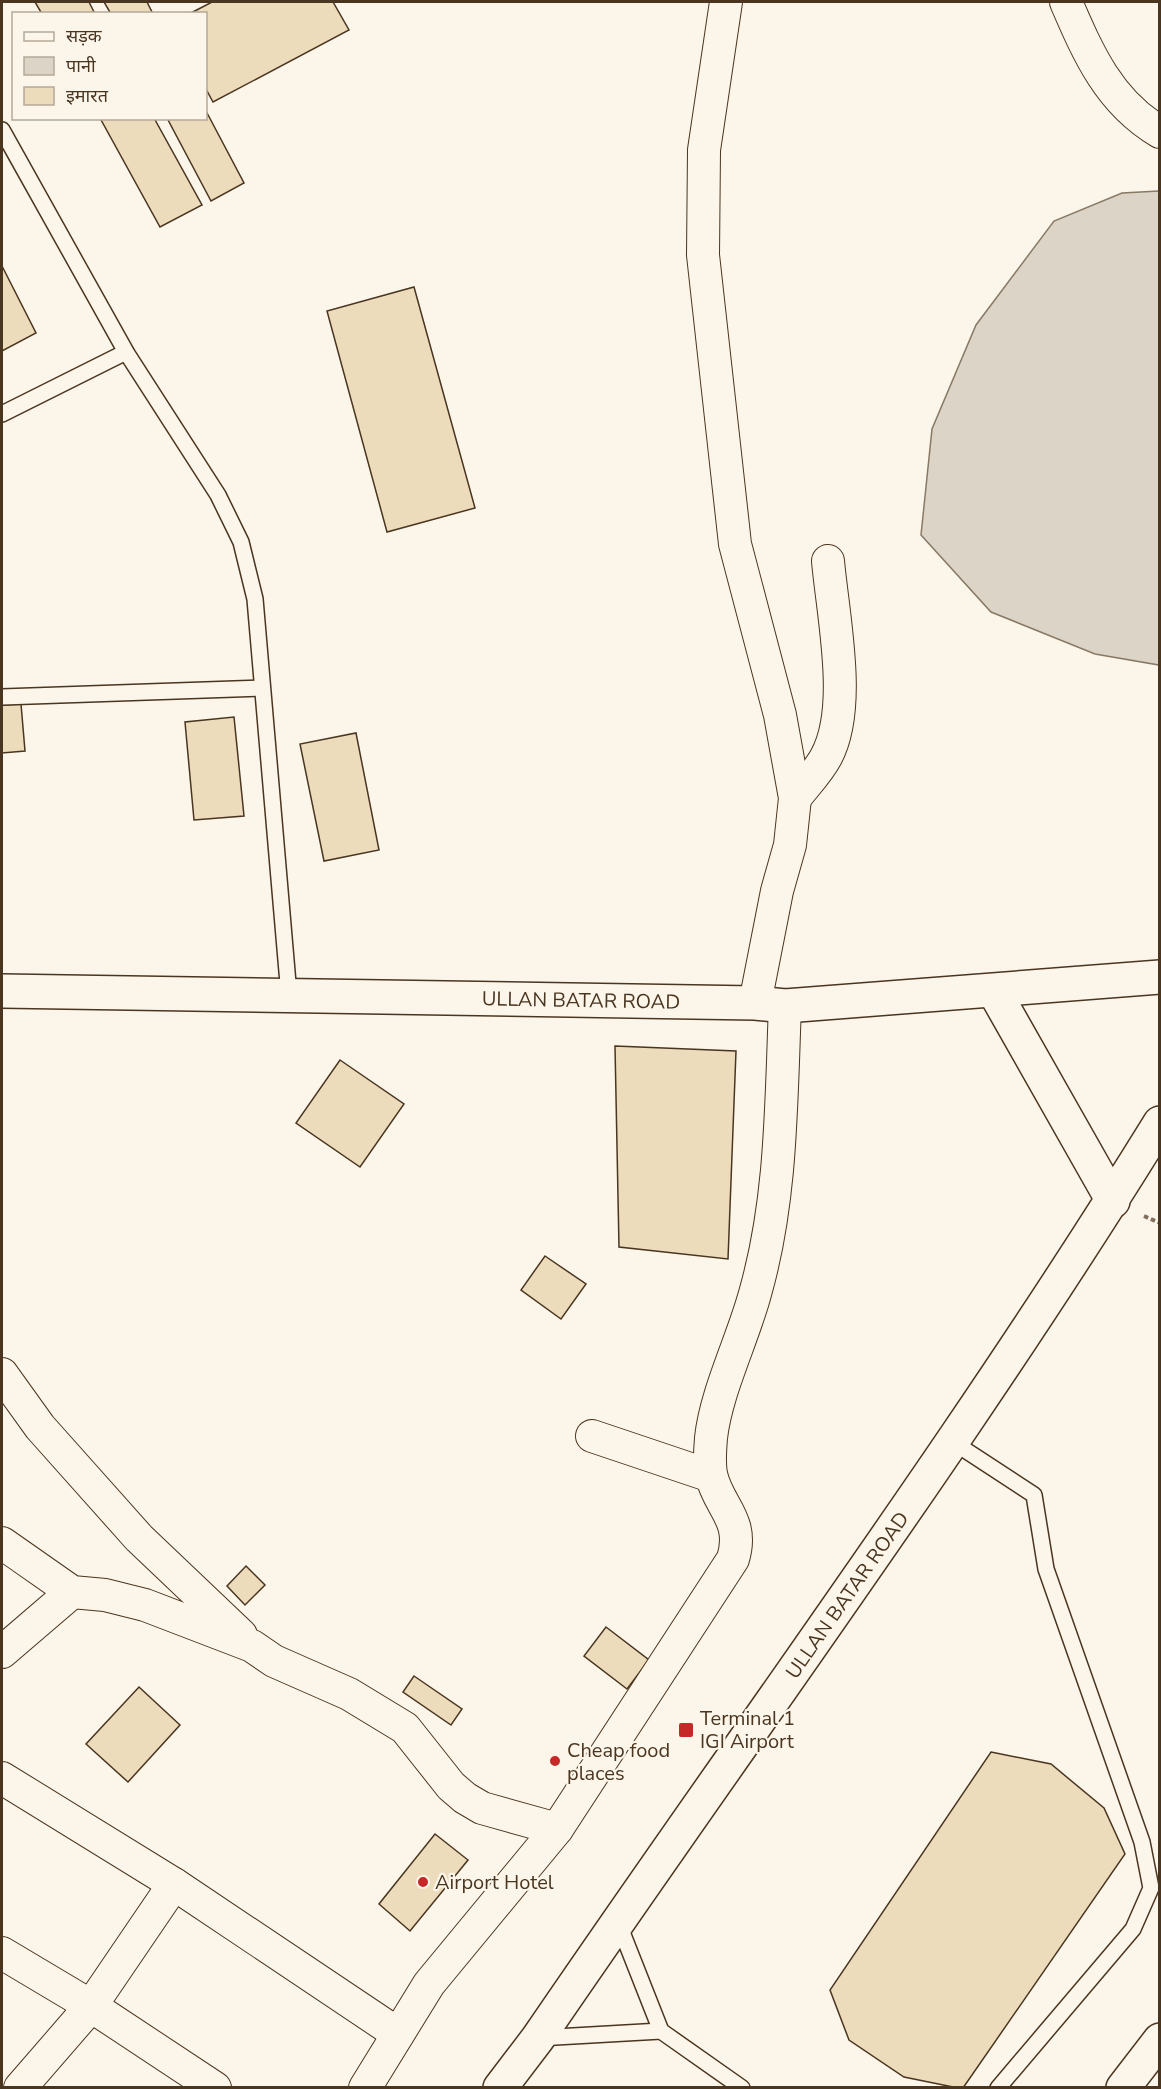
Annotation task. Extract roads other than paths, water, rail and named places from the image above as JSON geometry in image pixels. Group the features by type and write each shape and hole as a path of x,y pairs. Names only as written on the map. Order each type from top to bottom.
{"street":[{"path":"365,2088 429,1984 557,1829 733,1559 737,1546 733,1522 711,1476 710,1456 714,1426 756,1291 771,1228 780,1152 770,1004 777,891 790,845 795,798 780,715 735,544 703,255 704,150 726,2"},
{"path":"1078,6 1098,72 1108,87 1137,117 1160,132"},
{"path":"795,798 825,758 838,725 841,701 828,561"},
{"name":"ULLAN BATAR ROAD","path":"2,991 770,1004 994,991 1160,977"},
{"path":"994,991 1113,1201"},
{"name":"ULLAN BATAR ROAD","path":"500,2088 538,2038 953,1442 1113,1201 1160,1124"},
{"path":"2,1374 40,1427 139,1538 252,1646 274,1661 349,1694 405,1728 451,1786 465,1798 482,1808 557,1829"},
{"path":"592,1436 711,1476"},
{"path":"2,1543 72,1592 105,1595 145,1605 252,1646"},
{"path":"2,1652 72,1592"},
{"path":"2,1778 174,1884 399,2034"},
{"path":"20,2088 91,2006 174,1884"},
{"path":"2,1953 91,2006 215,2088"},
{"path":"1124,2088 1160,2040"}],"lane":[{"path":"2,130 126,352 218,495 241,542 255,599 289,995"},
{"path":"2,414 126,352"},
{"path":"2,697 262,688"},
{"path":"953,1442 1034,1495 1046,1569 1142,1842 1151,1888 1133,1929 998,2088"},
{"path":"618,1921 661,2031 742,2088"},
{"path":"538,2038 661,2031"}],"water":[{"path":"1160,191 1159,665 1095,654 991,612 921,535 932,429 976,325 1054,221 1122,193"}],"place":[{"name":"Terminal 1 IGI Airport","path":"686,1730"},
{"name":"Cheap food places","path":"555,1761"},
{"name":"Airport Hotel","path":"423,1882"}]}
